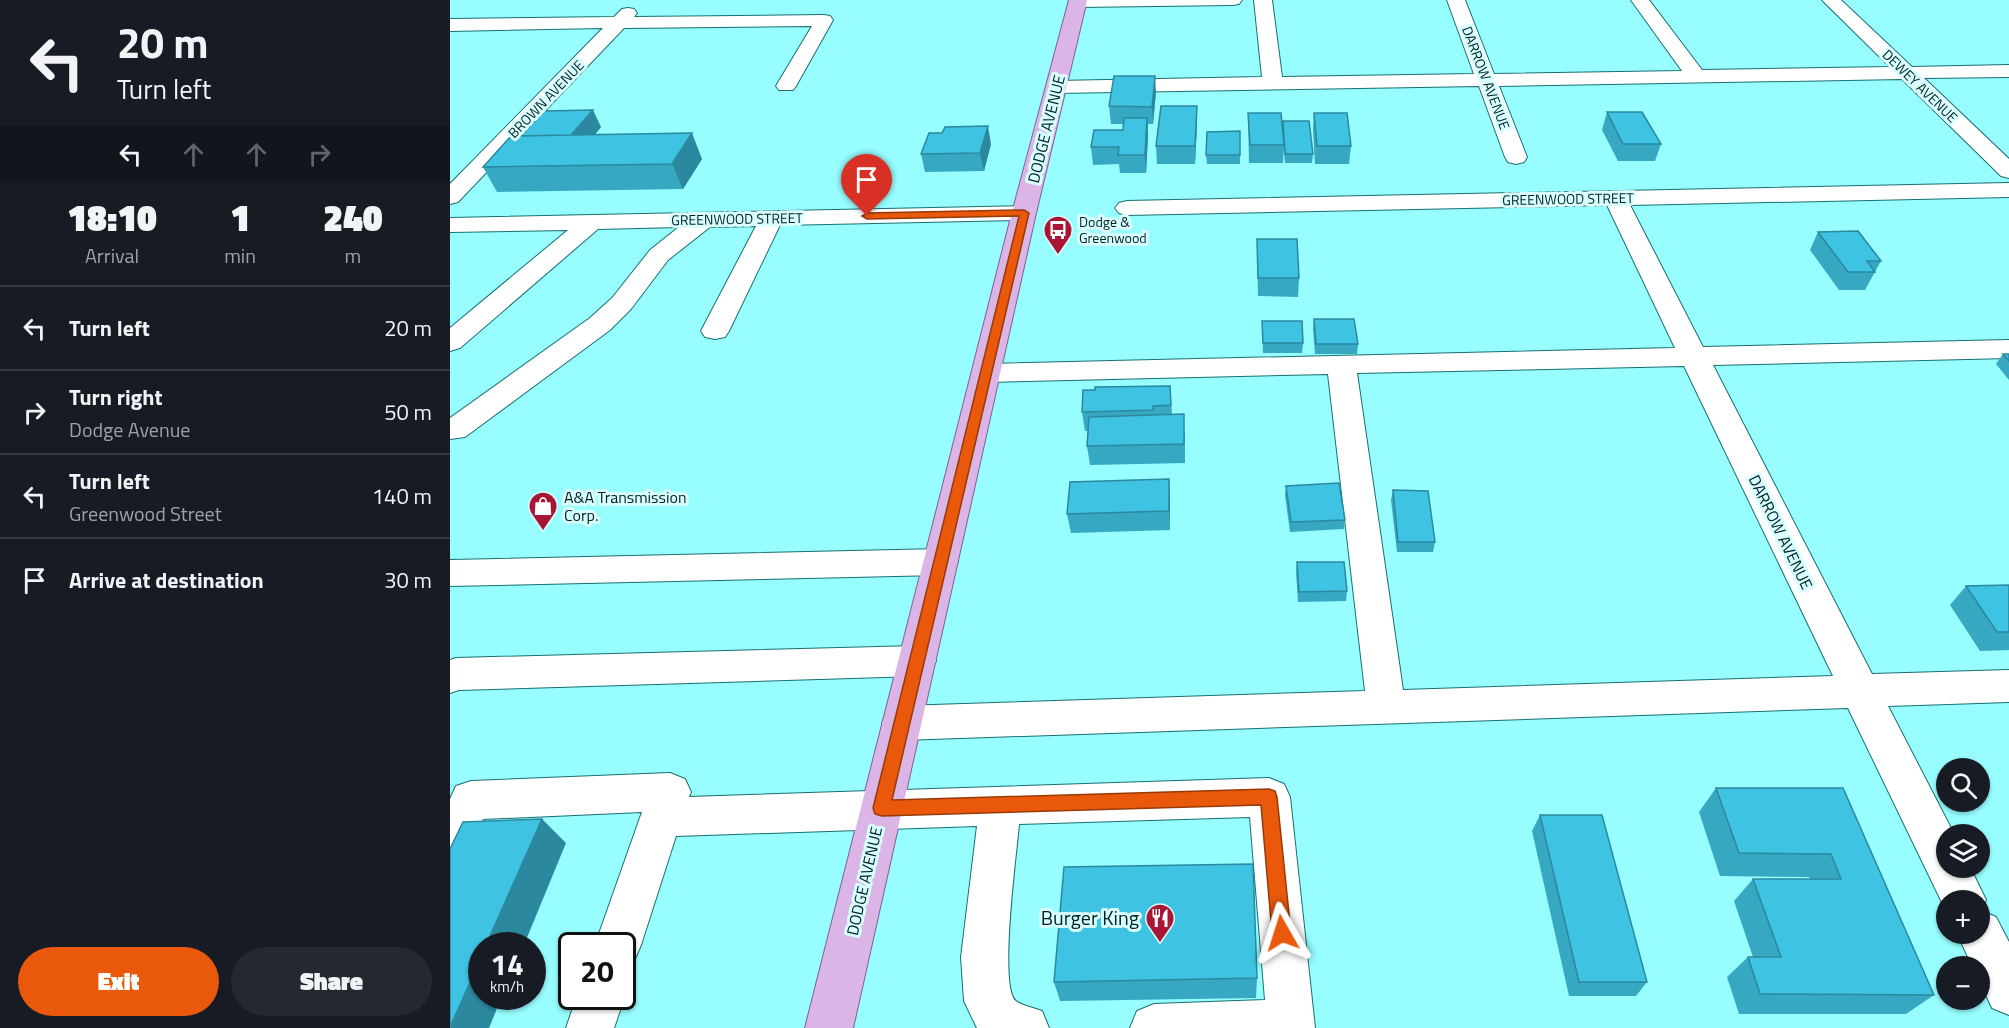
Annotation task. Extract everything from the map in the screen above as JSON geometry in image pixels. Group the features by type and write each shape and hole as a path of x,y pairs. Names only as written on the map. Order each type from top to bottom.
{"main road":[{"name":"DODGE AVENUE","path":"829,1028 1024,213 1078,1"}],"street":[{"name":"BROWN AVENUE","path":"450,197 641,0"},
{"path":"1078,1 1233,0"},
{"path":"1263,0 1273,84"},
{"name":"DARROW AVENUE","path":"1456,0 1516,157"},
{"path":"1640,0 1696,76"},
{"name":"DEWEY AVENUE","path":"1831,0 2009,171"},
{"path":"450,25 824,20 786,86"},
{"path":"1056,87 2009,71"},
{"name":"GREENWOOD STREET","path":"1127,208 2009,190"},
{"name":"DARROW AVENUE","path":"1615,198 1936,845"},
{"name":"GREENWOOD STREET","path":"450,225 1024,213"},
{"path":"715,330 772,218"},
{"path":"454,430 600,324 622,303 659,255 705,219"},
{"path":"450,342 592,222"},
{"path":"986,373 2009,349"},
{"path":"1341,364 1386,707"},
{"path":"450,573 941,562"},
{"path":"450,677 456,674 917,661"},
{"path":"902,723 2009,686"},
{"path":"450,842 471,800 882,808 1269,797 1290,1025 1154,1028"},
{"path":"622,932 666,804"},
{"path":"1000,805 984,957 988,1001 1000,1020 1025,1028"},
{"path":"1985,944 2009,992"},
{"path":"590,1028 596,1010"}],"building":[{"path":"1114,76 1155,76 1152,107 1109,106"},
{"path":"1161,106 1197,106 1195,146 1156,146"},
{"path":"593,110 571,135 521,136 544,111"},
{"path":"1607,112 1642,112 1661,144 1623,144"},
{"path":"1248,113 1281,113 1284,145 1250,145"},
{"path":"1314,113 1347,113 1351,146 1317,146"},
{"path":"1124,118 1147,118 1145,155 1118,155 1119,147 1091,147 1094,130 1123,130"},
{"path":"1283,121 1309,121 1313,154 1285,154"},
{"path":"988,126 980,153 921,154 929,133 942,133 945,127"},
{"path":"1240,131 1240,155 1206,155 1207,132"},
{"path":"692,133 672,164 483,167 511,136"},
{"path":"1858,231 1881,261 1867,261 1875,272 1848,272 1818,232"},
{"path":"1257,239 1297,239 1299,278 1258,278"},
{"path":"1314,319 1354,319 1358,344 1316,344"},
{"path":"1262,321 1302,321 1303,343 1263,343"},
{"path":"1170,386 1171,405 1153,406 1153,410 1082,412 1083,390 1095,390 1095,387"},
{"path":"1184,414 1184,444 1087,446 1089,417"},
{"path":"1169,479 1169,511 1067,514 1070,482"},
{"path":"1339,483 1345,520 1291,522 1286,486"},
{"path":"1393,490 1428,491 1435,542 1398,542"},
{"path":"1297,562 1344,562 1347,591 1299,592"},
{"path":"2009,585 2009,632 1997,632 1966,586"},
{"path":"1716,788 1843,788 1934,995 1760,994 1748,957 1781,957 1753,879 1841,879 1831,854 1739,853"},
{"path":"1540,815 1602,815 1647,982 1579,982"},
{"path":"542,819 492,932 468,932 468,987 450,1027 450,849 463,822"},
{"name":"Burger King","path":"1253,864 1257,978 1054,982 1064,867"}],"place":[{"name":"Dodge & Greenwood","path":"1058,256"},
{"name":"A&A Transmission Corp.","path":"543,532"},
{"name":"Burger King","path":"1160,944"}],"route":[{"path":"867,216 1024,213 882,808 1269,797 1282,933"}]}
